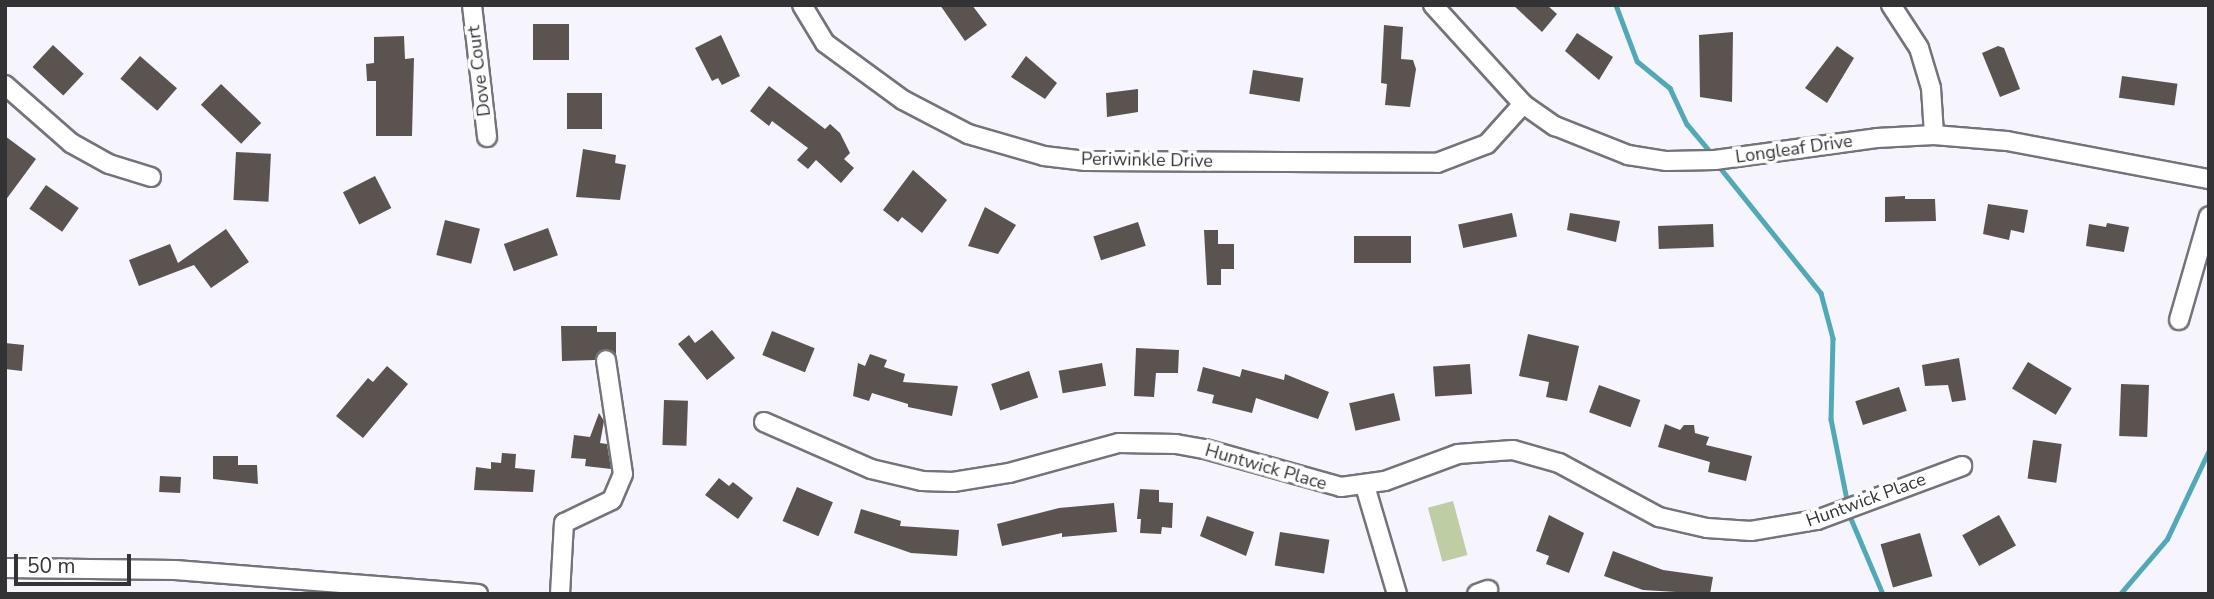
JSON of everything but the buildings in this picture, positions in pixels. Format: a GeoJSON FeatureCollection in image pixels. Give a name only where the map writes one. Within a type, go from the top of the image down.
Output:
{"type":"FeatureCollection","features":[{"type":"Feature","properties":{"kind":"street","name":"Dove Court"},"geometry":{"type":"LineString","coordinates":[[472,5],[487,137]]}},
{"type":"Feature","properties":{"kind":"street","name":"Periwinkle Drive"},"geometry":{"type":"LineString","coordinates":[[802,5],[808,23],[825,43],[904,100],[968,134],[1044,156],[1086,160],[1437,163],[1487,144],[1523,104]]}},
{"type":"Feature","properties":{"kind":"street","name":"Longleaf Drive"},"geometry":{"type":"LineString","coordinates":[[1433,5],[1523,104],[1590,144],[1667,161],[1715,160],[1877,138],[1934,135],[2007,141],[2209,179]]}},
{"type":"Feature","properties":{"kind":"street"},"geometry":{"type":"LineString","coordinates":[[1891,5],[1919,48],[1931,88],[1934,135]]}},
{"type":"Feature","properties":{"kind":"street"},"geometry":{"type":"LineString","coordinates":[[5,85],[71,143],[109,164],[151,177]]}},
{"type":"Feature","properties":{"kind":"street"},"geometry":{"type":"LineString","coordinates":[[2179,320],[2209,216]]}},
{"type":"Feature","properties":{"kind":"street"},"geometry":{"type":"LineString","coordinates":[[560,594],[564,523],[612,500],[623,474],[606,360]]}},
{"type":"Feature","properties":{"kind":"street","name":"Huntwick Place"},"geometry":{"type":"LineString","coordinates":[[764,422],[871,469],[922,481],[983,479],[1089,448],[1145,442],[1205,449],[1320,485],[1365,486],[1458,454],[1513,450],[1559,463],[1659,517],[1707,528],[1751,531],[1817,520],[1962,466]]}},
{"type":"Feature","properties":{"kind":"street"},"geometry":{"type":"LineString","coordinates":[[1365,486],[1397,594]]}},
{"type":"Feature","properties":{"kind":"street"},"geometry":{"type":"LineString","coordinates":[[5,568],[175,570],[478,594]]}},
{"type":"Feature","properties":{"kind":"green space"},"geometry":{"type":"Polygon","coordinates":[[[1453,501],[1467,555],[1442,562],[1428,508],[1453,501]]]}},
{"type":"Feature","properties":{"kind":"waterway"},"geometry":{"type":"LineString","coordinates":[[1616,5],[1637,61],[1670,88],[1687,124],[1712,154]]}},
{"type":"Feature","properties":{"kind":"waterway"},"geometry":{"type":"LineString","coordinates":[[1718,165],[1821,293],[1833,338],[1831,419],[1848,505]]}},
{"type":"Feature","properties":{"kind":"waterway"},"geometry":{"type":"LineString","coordinates":[[2120,594],[2167,539],[2209,450]]}},
{"type":"Feature","properties":{"kind":"waterway"},"geometry":{"type":"LineString","coordinates":[[1849,514],[1883,594]]}}]}
